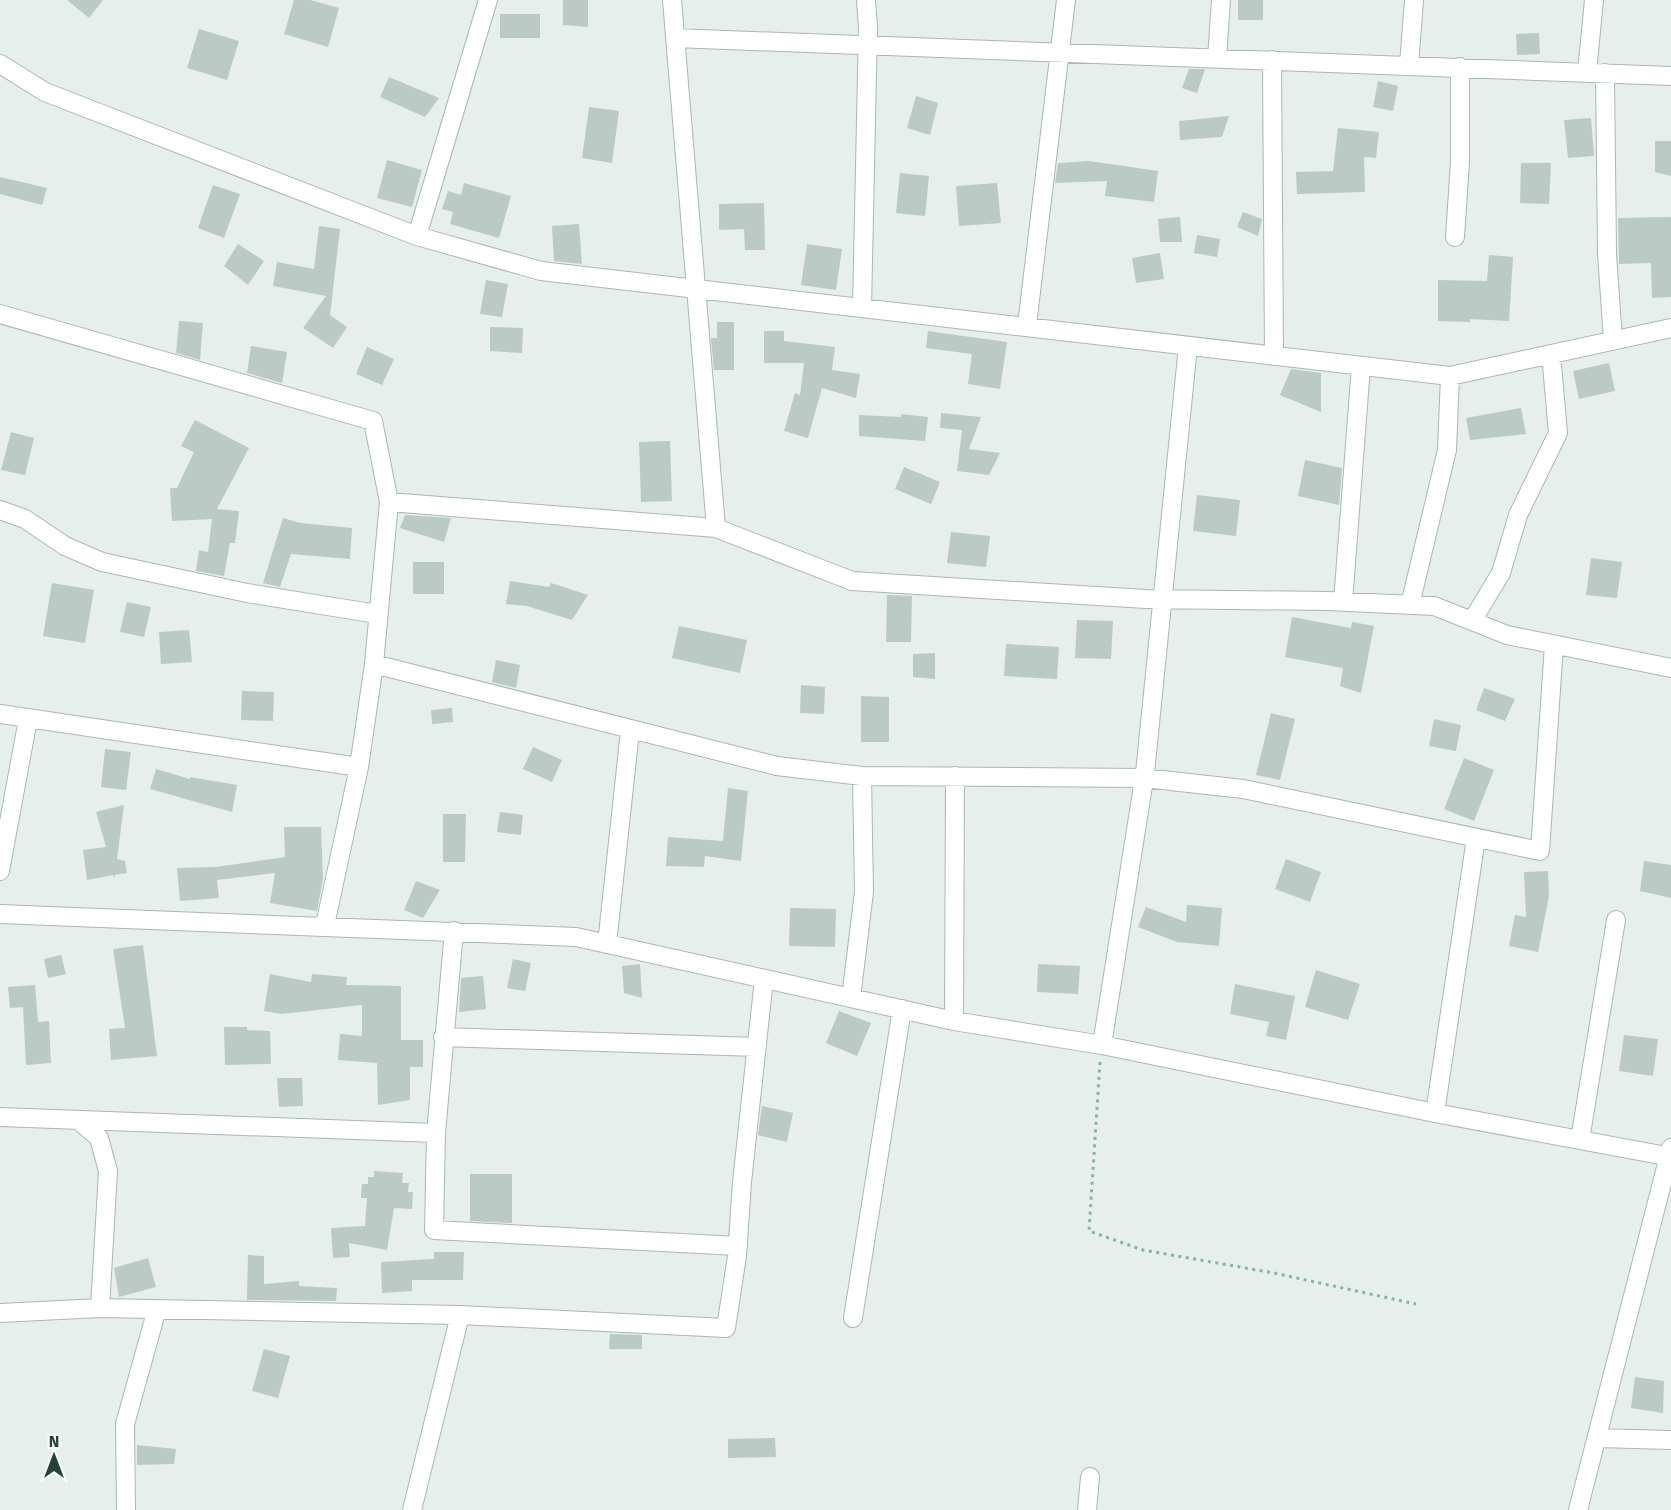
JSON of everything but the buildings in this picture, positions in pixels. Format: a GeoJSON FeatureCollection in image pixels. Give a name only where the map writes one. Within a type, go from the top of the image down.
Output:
{"type":"FeatureCollection","features":[{"type":"Feature","properties":{"kind":"street"},"geometry":{"type":"LineString","coordinates":[[417,236],[488,0]]}},
{"type":"Feature","properties":{"kind":"street"},"geometry":{"type":"LineString","coordinates":[[672,0],[716,528]]}},
{"type":"Feature","properties":{"kind":"street"},"geometry":{"type":"LineString","coordinates":[[862,308],[866,194],[866,0]]}},
{"type":"Feature","properties":{"kind":"street"},"geometry":{"type":"LineString","coordinates":[[1027,325],[1066,0]]}},
{"type":"Feature","properties":{"kind":"street"},"geometry":{"type":"LineString","coordinates":[[1217,59],[1221,0]]}},
{"type":"Feature","properties":{"kind":"street"},"geometry":{"type":"LineString","coordinates":[[1409,65],[1414,0]]}},
{"type":"Feature","properties":{"kind":"street"},"geometry":{"type":"LineString","coordinates":[[1594,0],[1596,72],[1613,340]]}},
{"type":"Feature","properties":{"kind":"street"},"geometry":{"type":"LineString","coordinates":[[675,38],[1671,76]]}},
{"type":"Feature","properties":{"kind":"street"},"geometry":{"type":"LineString","coordinates":[[1272,60],[1274,356]]}},
{"type":"Feature","properties":{"kind":"street"},"geometry":{"type":"LineString","coordinates":[[0,64],[45,92],[417,236],[541,271],[1027,325],[1450,376],[1671,328]]}},
{"type":"Feature","properties":{"kind":"street"},"geometry":{"type":"LineString","coordinates":[[1455,237],[1460,162],[1460,67]]}},
{"type":"Feature","properties":{"kind":"street"},"geometry":{"type":"LineString","coordinates":[[0,314],[373,421],[389,502],[374,664],[359,767],[325,925]]}},
{"type":"Feature","properties":{"kind":"street"},"geometry":{"type":"LineString","coordinates":[[1102,1045],[1144,778],[1188,346]]}},
{"type":"Feature","properties":{"kind":"street"},"geometry":{"type":"LineString","coordinates":[[1472,621],[1501,573],[1518,515],[1558,433],[1551,354]]}},
{"type":"Feature","properties":{"kind":"street"},"geometry":{"type":"LineString","coordinates":[[1343,602],[1361,366]]}},
{"type":"Feature","properties":{"kind":"street"},"geometry":{"type":"LineString","coordinates":[[1410,605],[1447,450],[1450,376]]}},
{"type":"Feature","properties":{"kind":"street"},"geometry":{"type":"LineString","coordinates":[[389,502],[716,528],[852,581],[1163,599],[1434,606],[1507,635],[1671,668]]}},
{"type":"Feature","properties":{"kind":"street"},"geometry":{"type":"LineString","coordinates":[[0,510],[25,519],[65,546],[102,562],[247,592],[377,614]]}},
{"type":"Feature","properties":{"kind":"street"},"geometry":{"type":"LineString","coordinates":[[374,664],[540,705],[630,731],[777,766],[862,776],[1144,778],[1243,789],[1540,851],[1554,645]]}},
{"type":"Feature","properties":{"kind":"street"},"geometry":{"type":"LineString","coordinates":[[0,714],[359,767]]}},
{"type":"Feature","properties":{"kind":"street"},"geometry":{"type":"LineString","coordinates":[[0,871],[28,719]]}},
{"type":"Feature","properties":{"kind":"street"},"geometry":{"type":"LineString","coordinates":[[607,944],[630,731]]}},
{"type":"Feature","properties":{"kind":"street"},"geometry":{"type":"LineString","coordinates":[[851,998],[864,892],[862,776]]}},
{"type":"Feature","properties":{"kind":"street"},"geometry":{"type":"LineString","coordinates":[[954,1021],[956,776]]}},
{"type":"Feature","properties":{"kind":"street"},"geometry":{"type":"LineString","coordinates":[[1435,1113],[1476,838]]}},
{"type":"Feature","properties":{"kind":"street"},"geometry":{"type":"LineString","coordinates":[[0,914],[325,925],[576,937],[954,1021],[1102,1045],[1435,1113],[1670,1154],[1578,1510]]}},
{"type":"Feature","properties":{"kind":"street"},"geometry":{"type":"LineString","coordinates":[[1580,1140],[1616,920]]}},
{"type":"Feature","properties":{"kind":"street"},"geometry":{"type":"LineString","coordinates":[[454,931],[436,1133],[434,1230],[738,1246]]}},
{"type":"Feature","properties":{"kind":"street"},"geometry":{"type":"LineString","coordinates":[[0,1313],[100,1308],[460,1315],[726,1328],[738,1246],[741,1182],[764,979]]}},
{"type":"Feature","properties":{"kind":"street"},"geometry":{"type":"LineString","coordinates":[[853,1318],[902,1009]]}},
{"type":"Feature","properties":{"kind":"street"},"geometry":{"type":"LineString","coordinates":[[443,1037],[757,1047]]}},
{"type":"Feature","properties":{"kind":"street"},"geometry":{"type":"LineString","coordinates":[[0,1117],[436,1133]]}},
{"type":"Feature","properties":{"kind":"street"},"geometry":{"type":"LineString","coordinates":[[78,1120],[99,1138],[108,1171],[100,1308]]}},
{"type":"Feature","properties":{"kind":"street"},"geometry":{"type":"LineString","coordinates":[[126,1510],[125,1424],[157,1309]]}},
{"type":"Feature","properties":{"kind":"street"},"geometry":{"type":"LineString","coordinates":[[412,1510],[460,1315]]}},
{"type":"Feature","properties":{"kind":"street"},"geometry":{"type":"LineString","coordinates":[[1598,1438],[1671,1440]]}},
{"type":"Feature","properties":{"kind":"street"},"geometry":{"type":"LineString","coordinates":[[1087,1510],[1090,1477]]}},
{"type":"Feature","properties":{"kind":"path"},"geometry":{"type":"LineString","coordinates":[[1102,1045],[1089,1231],[1143,1250],[1274,1273],[1416,1304]]}}]}
